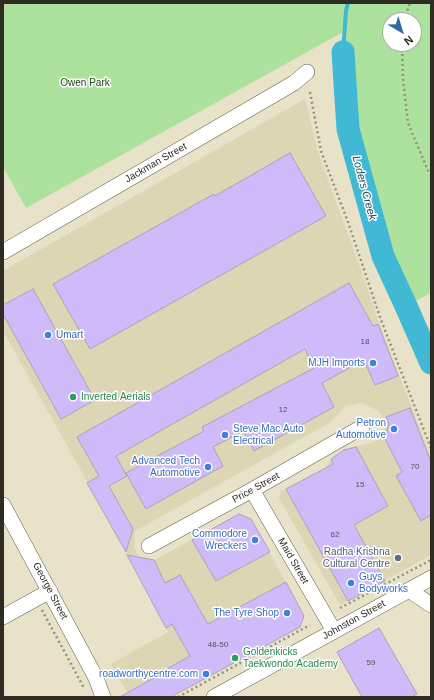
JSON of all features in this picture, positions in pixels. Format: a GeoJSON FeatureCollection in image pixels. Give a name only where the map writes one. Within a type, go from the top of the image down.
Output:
{"type":"FeatureCollection","features":[{"type":"Feature","properties":{"kind":"street","name":"Jackman Street"},"geometry":{"type":"LineString","coordinates":[[3,252],[294,83],[307,72]]}},
{"type":"Feature","properties":{"kind":"street","name":"Price Street"},"geometry":{"type":"LineString","coordinates":[[149,546],[252,490],[362,427]]}},
{"type":"Feature","properties":{"kind":"street","name":"Maid Street"},"geometry":{"type":"LineString","coordinates":[[252,490],[334,631]]}},
{"type":"Feature","properties":{"kind":"street","name":"George Street"},"geometry":{"type":"LineString","coordinates":[[3,505],[96,678],[103,697]]}},
{"type":"Feature","properties":{"kind":"street","name":"Johnston Street"},"geometry":{"type":"LineString","coordinates":[[214,697],[431,578]]}},
{"type":"Feature","properties":{"kind":"street"},"geometry":{"type":"LineString","coordinates":[[409,590],[431,604]]}},
{"type":"Feature","properties":{"kind":"street"},"geometry":{"type":"LineString","coordinates":[[3,617],[50,591]]}},
{"type":"Feature","properties":{"kind":"street","name":"George Street"},"geometry":{"type":"LineString","coordinates":[[96,678],[110,697]]}},
{"type":"Feature","properties":{"kind":"path"},"geometry":{"type":"LineString","coordinates":[[402,52],[403,79],[408,123],[431,176]]}},
{"type":"Feature","properties":{"kind":"path"},"geometry":{"type":"LineString","coordinates":[[310,92],[321,151],[348,222],[381,320],[431,448]]}},
{"type":"Feature","properties":{"kind":"path"},"geometry":{"type":"LineString","coordinates":[[340,608],[431,560]]}},
{"type":"Feature","properties":{"kind":"path"},"geometry":{"type":"LineString","coordinates":[[35,613],[42,609],[85,690]]}},
{"type":"Feature","properties":{"kind":"path"},"geometry":{"type":"LineString","coordinates":[[178,697],[310,625]]}},
{"type":"Feature","properties":{"kind":"shaded area"},"geometry":{"type":"Polygon","coordinates":[[[305,99],[318,152],[379,323],[431,457],[431,555],[340,605],[279,498],[281,491],[324,469],[331,459],[344,450],[377,441],[386,424],[379,411],[361,403],[345,406],[331,422],[135,531],[134,547],[139,557],[154,560],[239,514],[251,519],[304,616],[300,627],[256,650],[130,697],[111,664],[168,632],[122,544],[3,331],[3,271],[305,99]]]}},
{"type":"Feature","properties":{"kind":"green space","name":"Owen Park"},"geometry":{"type":"Polygon","coordinates":[[[3,3],[431,3],[431,293],[406,306],[383,256],[348,129],[343,52],[345,31],[26,208],[3,167],[3,3]]]}},
{"type":"Feature","properties":{"kind":"building"},"geometry":{"type":"Polygon","coordinates":[[[290,153],[326,216],[90,349],[53,284],[214,194],[215,196],[290,153]]]}},
{"type":"Feature","properties":{"kind":"building"},"geometry":{"type":"Polygon","coordinates":[[[349,283],[373,326],[378,324],[398,376],[375,385],[364,360],[322,383],[334,407],[254,451],[243,431],[213,447],[223,466],[146,509],[126,473],[204,431],[202,427],[314,368],[305,349],[116,456],[127,476],[109,486],[133,529],[126,552],[87,483],[99,476],[77,437],[349,283]]]}},
{"type":"Feature","properties":{"kind":"building"},"geometry":{"type":"Polygon","coordinates":[[[33,289],[95,400],[61,419],[3,314],[3,305],[33,289]]]}},
{"type":"Feature","properties":{"kind":"building"},"geometry":{"type":"Polygon","coordinates":[[[410,408],[431,462],[431,515],[421,521],[396,476],[402,472],[385,439],[389,424],[386,417],[410,408]]]}},
{"type":"Feature","properties":{"kind":"building"},"geometry":{"type":"Polygon","coordinates":[[[356,447],[388,506],[354,525],[385,581],[348,601],[286,489],[333,464],[331,459],[344,450],[356,447]]]}},
{"type":"Feature","properties":{"kind":"building"},"geometry":{"type":"Polygon","coordinates":[[[239,514],[251,519],[270,552],[216,581],[192,540],[239,514]]]}},
{"type":"Feature","properties":{"kind":"building"},"geometry":{"type":"Polygon","coordinates":[[[127,555],[154,560],[165,583],[180,575],[208,624],[286,582],[304,616],[300,627],[171,697],[120,697],[190,656],[172,624],[166,628],[127,555]]]}},
{"type":"Feature","properties":{"kind":"building"},"geometry":{"type":"Polygon","coordinates":[[[379,628],[417,694],[411,697],[362,697],[337,652],[379,628]]]}},
{"type":"Feature","properties":{"kind":"waterway","name":"Loders Creek"},"geometry":{"type":"LineString","coordinates":[[343,52],[348,3]]}},
{"type":"Feature","properties":{"kind":"waterway","name":"Loders Creek"},"geometry":{"type":"LineString","coordinates":[[343,52],[348,129],[383,256],[431,363]]}},
{"type":"Feature","properties":{"kind":"place","name":"Umart"},"geometry":{"type":"Point","coordinates":[48,335]}},
{"type":"Feature","properties":{"kind":"place","name":"MJH Imports"},"geometry":{"type":"Point","coordinates":[373,363]}},
{"type":"Feature","properties":{"kind":"place","name":"Inverted Aerials"},"geometry":{"type":"Point","coordinates":[73,397]}},
{"type":"Feature","properties":{"kind":"place","name":"Petron Automotive"},"geometry":{"type":"Point","coordinates":[394,429]}},
{"type":"Feature","properties":{"kind":"place","name":"Steve Mac Auto Electrical"},"geometry":{"type":"Point","coordinates":[225,435]}},
{"type":"Feature","properties":{"kind":"place","name":"Advanced Tech Automotive"},"geometry":{"type":"Point","coordinates":[208,467]}},
{"type":"Feature","properties":{"kind":"place","name":"Commodore Wreckers"},"geometry":{"type":"Point","coordinates":[255,540]}},
{"type":"Feature","properties":{"kind":"place","name":"Radha Krishna Cultural Centre"},"geometry":{"type":"Point","coordinates":[398,558]}},
{"type":"Feature","properties":{"kind":"place","name":"Guys Bodyworks"},"geometry":{"type":"Point","coordinates":[351,583]}},
{"type":"Feature","properties":{"kind":"place","name":"The Tyre Shop"},"geometry":{"type":"Point","coordinates":[287,613]}},
{"type":"Feature","properties":{"kind":"place","name":"Goldenkicks Taekwondo Academy"},"geometry":{"type":"Point","coordinates":[235,658]}},
{"type":"Feature","properties":{"kind":"place","name":"roadworthycentre.com"},"geometry":{"type":"Point","coordinates":[206,674]}}]}
